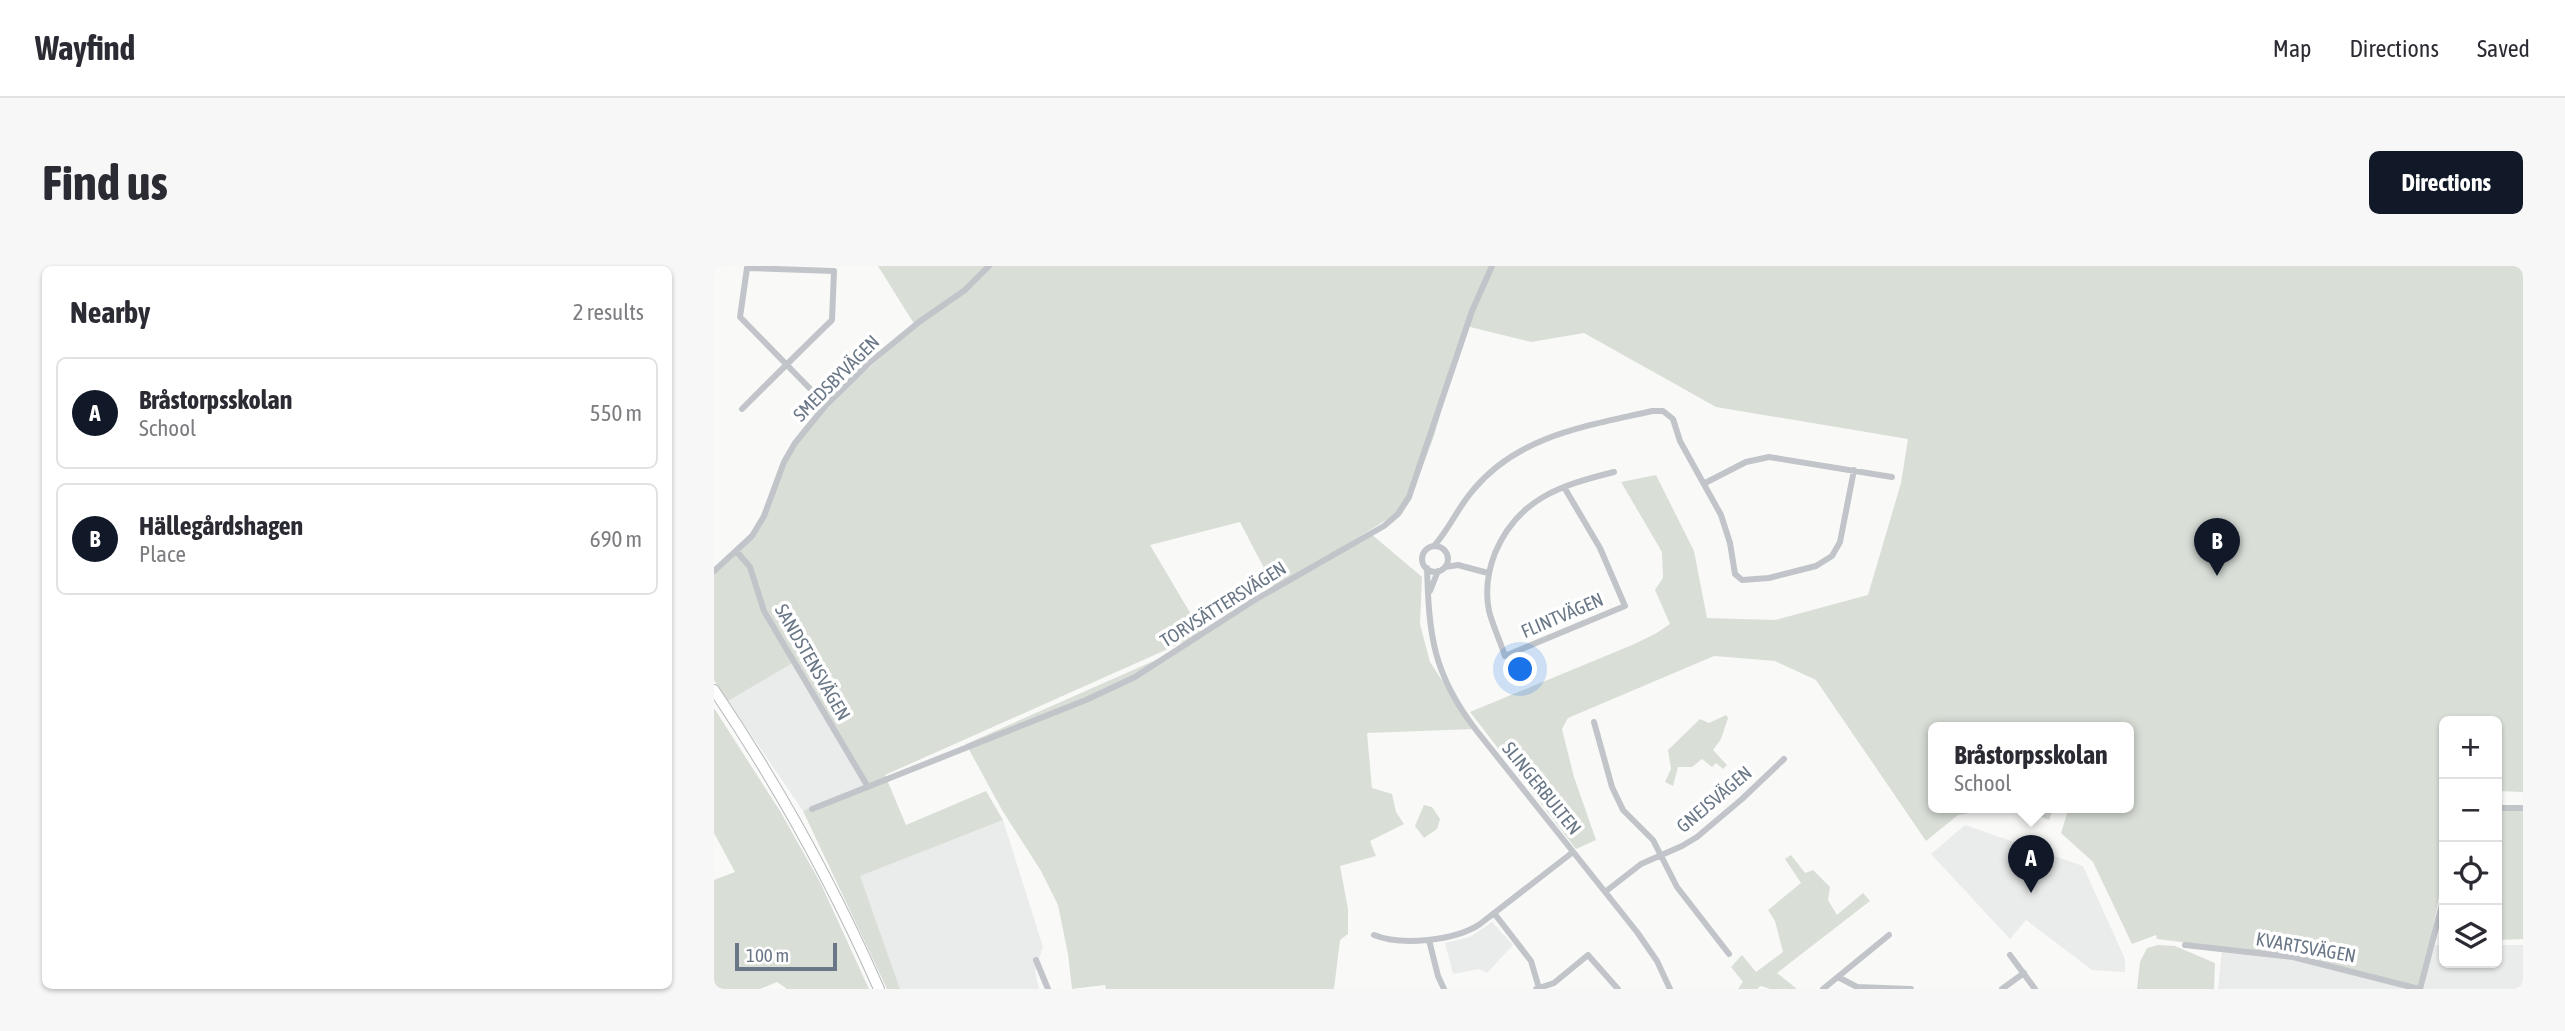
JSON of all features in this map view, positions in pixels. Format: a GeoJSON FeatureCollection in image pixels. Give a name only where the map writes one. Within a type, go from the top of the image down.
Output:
{"type":"FeatureCollection","features":[{"type":"Feature","properties":{"kind":"highway"},"geometry":{"type":"LineString","coordinates":[[714,690],[799,825],[855,934],[877,989]]}},
{"type":"Feature","properties":{"kind":"highway"},"geometry":{"type":"LineString","coordinates":[[714,701],[794,827],[877,989]]}},
{"type":"Feature","properties":{"kind":"street","name":"SMEDSBYVÄGEN"},"geometry":{"type":"LineString","coordinates":[[714,571],[752,536],[764,516],[784,462],[795,443],[825,405],[868,364],[919,322],[965,290],[989,266]]}},
{"type":"Feature","properties":{"kind":"street","name":"TORVSÄTTERSVÄGEN"},"geometry":{"type":"LineString","coordinates":[[812,809],[1086,700],[1135,677],[1253,601],[1384,526],[1398,514],[1409,497],[1472,311],[1492,266]]}},
{"type":"Feature","properties":{"kind":"street"},"geometry":{"type":"LineString","coordinates":[[742,409],[786,365],[832,320],[834,271],[747,268],[740,317],[786,365],[825,405]]}},
{"type":"Feature","properties":{"kind":"street"},"geometry":{"type":"LineString","coordinates":[[1488,573],[1458,565],[1438,571],[1427,568],[1423,555],[1446,531],[1474,488],[1494,468],[1517,452],[1557,434],[1645,413],[1658,411],[1670,415],[1680,441],[1725,524],[1735,574],[1742,580],[1758,580],[1816,566],[1832,556],[1840,542],[1854,470]]}},
{"type":"Feature","properties":{"kind":"street"},"geometry":{"type":"LineString","coordinates":[[1705,483],[1746,463],[1769,457],[1892,477]]}},
{"type":"Feature","properties":{"kind":"street","name":"FLINTVÄGEN"},"geometry":{"type":"LineString","coordinates":[[1564,487],[1600,548],[1625,606],[1506,656],[1489,611],[1488,573],[1505,533],[1518,515],[1536,500],[1564,487],[1614,472]]}},
{"type":"Feature","properties":{"kind":"street"},"geometry":{"type":"LineString","coordinates":[[1445,567],[1446,531]]}},
{"type":"Feature","properties":{"kind":"street"},"geometry":{"type":"LineString","coordinates":[[1434,546],[1446,552],[1458,565]]}},
{"type":"Feature","properties":{"kind":"street","name":"SANDSTENSVÄGEN"},"geometry":{"type":"LineString","coordinates":[[737,552],[750,567],[764,611],[868,787]]}},
{"type":"Feature","properties":{"kind":"street","name":"SLINGERBULTEN"},"geometry":{"type":"LineString","coordinates":[[1427,568],[1432,639],[1438,663],[1452,696],[1648,947],[1670,989]]}},
{"type":"Feature","properties":{"kind":"street","name":"SLINGERBULTEN"},"geometry":{"type":"LineString","coordinates":[[1430,592],[1438,571]]}},
{"type":"Feature","properties":{"kind":"street"},"geometry":{"type":"LineString","coordinates":[[1594,722],[1617,800],[1629,818],[1653,840],[1677,887],[1729,954]]}},
{"type":"Feature","properties":{"kind":"street","name":"GNEJSVÄGEN"},"geometry":{"type":"LineString","coordinates":[[1605,892],[1632,870],[1682,846],[1706,830],[1784,759]]}},
{"type":"Feature","properties":{"kind":"street"},"geometry":{"type":"LineString","coordinates":[[2502,808],[2523,808]]}},
{"type":"Feature","properties":{"kind":"street"},"geometry":{"type":"LineString","coordinates":[[1374,934],[1429,940],[1464,933],[1573,852]]}},
{"type":"Feature","properties":{"kind":"street"},"geometry":{"type":"LineString","coordinates":[[2420,989],[2442,905]]}},
{"type":"Feature","properties":{"kind":"street"},"geometry":{"type":"LineString","coordinates":[[1494,913],[1531,961],[1538,988],[1554,983],[1588,956],[1618,989]]}},
{"type":"Feature","properties":{"kind":"street"},"geometry":{"type":"LineString","coordinates":[[1823,989],[1889,935]]}},
{"type":"Feature","properties":{"kind":"street"},"geometry":{"type":"LineString","coordinates":[[1429,940],[1438,976],[1444,987]]}},
{"type":"Feature","properties":{"kind":"street","name":"KVARTSVÄGEN"},"geometry":{"type":"LineString","coordinates":[[2185,945],[2306,960],[2420,989]]}},
{"type":"Feature","properties":{"kind":"street"},"geometry":{"type":"LineString","coordinates":[[2010,954],[2035,989]]}},
{"type":"Feature","properties":{"kind":"street"},"geometry":{"type":"LineString","coordinates":[[1036,960],[1048,989]]}},
{"type":"Feature","properties":{"kind":"street"},"geometry":{"type":"LineString","coordinates":[[2003,989],[2024,973]]}},
{"type":"Feature","properties":{"kind":"street"},"geometry":{"type":"LineString","coordinates":[[1839,976],[1854,986],[1911,989]]}},
{"type":"Feature","properties":{"kind":"shaded area"},"geometry":{"type":"Polygon","coordinates":[[[878,266],[2523,266],[2523,792],[2502,791],[2502,716],[2439,716],[2439,896],[2430,945],[2418,988],[2289,955],[2157,939],[2156,935],[2132,944],[2093,862],[2061,833],[2067,813],[2134,813],[2134,722],[1928,722],[1928,813],[1969,813],[1958,815],[1926,841],[1816,680],[1775,661],[1714,656],[1568,718],[1562,729],[1574,777],[1596,840],[1576,849],[1470,712],[1632,645],[1670,624],[1655,590],[1663,578],[1662,552],[1621,482],[1656,475],[1694,551],[1707,618],[1775,620],[1868,595],[1901,483],[1908,439],[1716,407],[1584,333],[1531,342],[1466,326],[1434,436],[1419,476],[1399,512],[1280,586],[1370,533],[1422,577],[1420,624],[1430,662],[1474,729],[1367,733],[1372,788],[1392,794],[1396,812],[1404,824],[1370,841],[1376,856],[1340,866],[1348,909],[1348,934],[1340,940],[1334,989],[1106,989],[1105,985],[1072,989],[1058,905],[1041,871],[1002,810],[966,744],[1176,651],[1197,636],[885,775],[906,825],[986,791],[1003,820],[860,876],[900,989],[887,989],[803,811],[868,783],[794,662],[728,701],[714,680],[714,572],[761,523],[789,450],[826,405],[916,327],[878,266]],[[1240,522],[1150,545],[1202,633],[1275,589],[1240,522]]]}},
{"type":"Feature","properties":{"kind":"shaded area"},"geometry":{"type":"Polygon","coordinates":[[[794,661],[868,783],[803,811],[728,701],[794,661]]]}},
{"type":"Feature","properties":{"kind":"shaded area"},"geometry":{"type":"Polygon","coordinates":[[[714,708],[780,811],[821,884],[869,989],[787,989],[777,982],[760,989],[714,989],[714,880],[735,872],[714,833],[714,708]]]}},
{"type":"Feature","properties":{"kind":"shaded area"},"geometry":{"type":"Polygon","coordinates":[[[1726,715],[1728,718],[1721,739],[1713,750],[1727,765],[1723,769],[1716,763],[1712,767],[1702,759],[1692,767],[1678,767],[1673,786],[1665,782],[1671,769],[1668,750],[1700,719],[1709,723],[1726,715]]]}},
{"type":"Feature","properties":{"kind":"shaded area"},"geometry":{"type":"Polygon","coordinates":[[[1424,805],[1432,807],[1440,819],[1437,829],[1424,838],[1415,826],[1424,805]]]}},
{"type":"Feature","properties":{"kind":"shaded area"},"geometry":{"type":"Polygon","coordinates":[[[2502,805],[2523,805],[2523,939],[2502,940],[2502,805]]]}},
{"type":"Feature","properties":{"kind":"shaded area"},"geometry":{"type":"Polygon","coordinates":[[[2030,813],[2052,813],[2049,820],[2030,813]]]}},
{"type":"Feature","properties":{"kind":"shaded area"},"geometry":{"type":"Polygon","coordinates":[[[1003,820],[1043,947],[1035,971],[1039,989],[900,989],[859,876],[1003,820]]]}},
{"type":"Feature","properties":{"kind":"shaded area"},"geometry":{"type":"Polygon","coordinates":[[[1965,825],[2083,866],[2125,959],[2125,972],[2092,970],[2026,920],[2010,939],[1931,854],[1965,825]]]}},
{"type":"Feature","properties":{"kind":"shaded area"},"geometry":{"type":"Polygon","coordinates":[[[1791,855],[1805,873],[1813,870],[1830,887],[1828,900],[1837,915],[1863,893],[1870,901],[1777,973],[1797,989],[1770,989],[1761,986],[1757,989],[1738,989],[1743,982],[1731,967],[1742,955],[1756,972],[1783,952],[1775,921],[1768,910],[1801,883],[1785,859],[1791,855]]]}},
{"type":"Feature","properties":{"kind":"shaded area"},"geometry":{"type":"Polygon","coordinates":[[[1492,922],[1513,945],[1487,973],[1479,969],[1453,974],[1445,943],[1470,937],[1492,922]]]}},
{"type":"Feature","properties":{"kind":"shaded area"},"geometry":{"type":"Polygon","coordinates":[[[2158,945],[2175,946],[2215,963],[2214,989],[2137,989],[2140,962],[2147,948],[2158,945]]]}},
{"type":"Feature","properties":{"kind":"shaded area"},"geometry":{"type":"Polygon","coordinates":[[[2439,945],[2439,968],[2502,968],[2502,945],[2523,945],[2523,989],[2218,989],[2222,949],[2439,945]]]}},
{"type":"Feature","properties":{"kind":"place","name":"Hällegårdshagen"},"geometry":{"type":"Point","coordinates":[2217,576]}},
{"type":"Feature","properties":{"kind":"place","name":"Bråstorpsskolan"},"geometry":{"type":"Point","coordinates":[2031,893]}}]}
